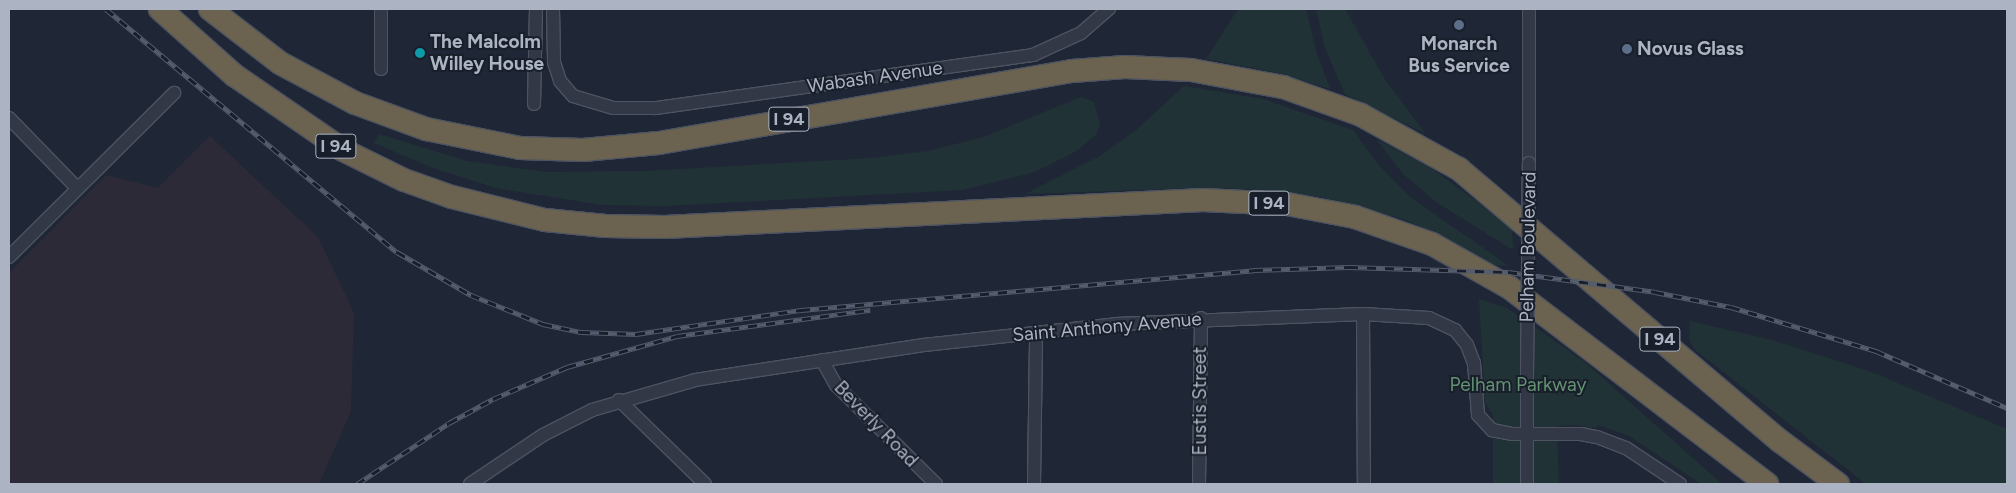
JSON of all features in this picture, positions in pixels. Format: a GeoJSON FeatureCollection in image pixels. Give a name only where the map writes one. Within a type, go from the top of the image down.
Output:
{"type":"FeatureCollection","features":[{"type":"Feature","properties":{"kind":"highway","name":"I 94"},"geometry":{"type":"LineString","coordinates":[[160,9],[234,75],[296,120],[344,150],[404,180],[452,197],[545,220],[606,226],[665,227],[1204,200],[1287,204],[1355,217],[1432,244],[1487,274],[1545,314],[1767,484]]}},
{"type":"Feature","properties":{"kind":"highway","name":"I 94"},"geometry":{"type":"LineString","coordinates":[[210,9],[280,63],[347,99],[426,129],[520,148],[583,150],[643,145],[1032,77],[1134,68],[1191,70],[1283,86],[1336,104],[1420,145],[1486,189],[1780,441],[1838,484]]}},
{"type":"Feature","properties":{"kind":"highway"},"geometry":{"type":"LineString","coordinates":[[1691,425],[1709,456],[1741,484]]}},
{"type":"Feature","properties":{"kind":"street"},"geometry":{"type":"LineString","coordinates":[[381,69],[382,9]]}},
{"type":"Feature","properties":{"kind":"street"},"geometry":{"type":"LineString","coordinates":[[534,104],[536,9]]}},
{"type":"Feature","properties":{"kind":"street","name":"Wabash Avenue"},"geometry":{"type":"LineString","coordinates":[[553,9],[554,62],[560,82],[573,96],[613,108],[656,108],[1033,55],[1081,33],[1109,9]]}},
{"type":"Feature","properties":{"kind":"street","name":"Pelham Boulevard"},"geometry":{"type":"LineString","coordinates":[[1526,484],[1529,9]]}},
{"type":"Feature","properties":{"kind":"street"},"geometry":{"type":"LineString","coordinates":[[9,256],[174,93]]}},
{"type":"Feature","properties":{"kind":"street"},"geometry":{"type":"LineString","coordinates":[[9,118],[77,188]]}},
{"type":"Feature","properties":{"kind":"street"},"geometry":{"type":"LineString","coordinates":[[1363,314],[1364,484]]}},
{"type":"Feature","properties":{"kind":"street","name":"Saint Anthony Avenue"},"geometry":{"type":"LineString","coordinates":[[470,484],[543,435],[619,400],[695,380],[822,360],[1036,333],[1201,318],[1363,314],[1419,316],[1450,327],[1467,345],[1474,363],[1475,405],[1480,420],[1492,430],[1526,435],[1581,434],[1611,442],[1626,448],[1680,484]]}},
{"type":"Feature","properties":{"kind":"street","name":"Eustis Street"},"geometry":{"type":"LineString","coordinates":[[1200,484],[1201,318]]}},
{"type":"Feature","properties":{"kind":"street"},"geometry":{"type":"LineString","coordinates":[[1034,484],[1036,333]]}},
{"type":"Feature","properties":{"kind":"street","name":"Beverly Road"},"geometry":{"type":"LineString","coordinates":[[822,360],[836,385],[936,484]]}},
{"type":"Feature","properties":{"kind":"street"},"geometry":{"type":"LineString","coordinates":[[619,400],[704,484]]}},
{"type":"Feature","properties":{"kind":"shaded area"},"geometry":{"type":"Polygon","coordinates":[[[210,136],[318,237],[354,313],[351,411],[319,484],[9,484],[9,273],[106,175],[158,188],[210,136]]]}},
{"type":"Feature","properties":{"kind":"green space"},"geometry":{"type":"Polygon","coordinates":[[[1238,9],[1306,9],[1316,51],[1330,89],[1278,73],[1206,59],[1238,9]]]}},
{"type":"Feature","properties":{"kind":"green space"},"geometry":{"type":"Polygon","coordinates":[[[1316,9],[1345,9],[1384,78],[1426,134],[1345,94],[1325,48],[1316,9]]]}},
{"type":"Feature","properties":{"kind":"green space"},"geometry":{"type":"Polygon","coordinates":[[[1184,86],[1263,99],[1353,130],[1376,162],[1410,197],[1509,266],[1494,265],[1448,239],[1403,219],[1320,197],[1246,189],[1202,188],[1025,194],[1098,157],[1134,132],[1184,86]]]}},
{"type":"Feature","properties":{"kind":"green space"},"geometry":{"type":"Polygon","coordinates":[[[1081,97],[1094,102],[1100,126],[1096,135],[1075,152],[1035,172],[962,190],[665,206],[602,205],[496,188],[433,168],[374,143],[379,134],[467,161],[545,172],[646,171],[872,158],[928,151],[983,137],[1081,97]]]}},
{"type":"Feature","properties":{"kind":"green space"},"geometry":{"type":"Polygon","coordinates":[[[1376,139],[1427,165],[1512,229],[1513,250],[1436,202],[1403,174],[1376,139]]]}},
{"type":"Feature","properties":{"kind":"green space","name":"Pelham Parkway"},"geometry":{"type":"Polygon","coordinates":[[[1479,299],[1507,308],[1586,363],[1722,484],[1701,484],[1629,436],[1598,425],[1596,428],[1575,425],[1557,426],[1559,484],[1493,484],[1493,414],[1485,403],[1479,299]]]}},
{"type":"Feature","properties":{"kind":"green space"},"geometry":{"type":"Polygon","coordinates":[[[1690,321],[1772,340],[1869,371],[2007,429],[2007,484],[1866,484],[1694,349],[1689,339],[1690,321]]]}},
{"type":"Feature","properties":{"kind":"railway"},"geometry":{"type":"LineString","coordinates":[[106,9],[397,252],[471,295],[543,324],[581,332],[636,334],[801,310],[1254,270],[1349,267],[1508,272],[1655,292],[1731,307],[1876,351],[2007,408]]}},
{"type":"Feature","properties":{"kind":"railway"},"geometry":{"type":"LineString","coordinates":[[357,484],[449,423],[493,399],[567,367],[677,336],[870,310]]}},
{"type":"Feature","properties":{"kind":"place","name":"Monarch Bus Service"},"geometry":{"type":"Point","coordinates":[1459,25]}},
{"type":"Feature","properties":{"kind":"place","name":"Novus Glass"},"geometry":{"type":"Point","coordinates":[1627,49]}},
{"type":"Feature","properties":{"kind":"place","name":"The Malcolm Willey House"},"geometry":{"type":"Point","coordinates":[420,53]}}]}
